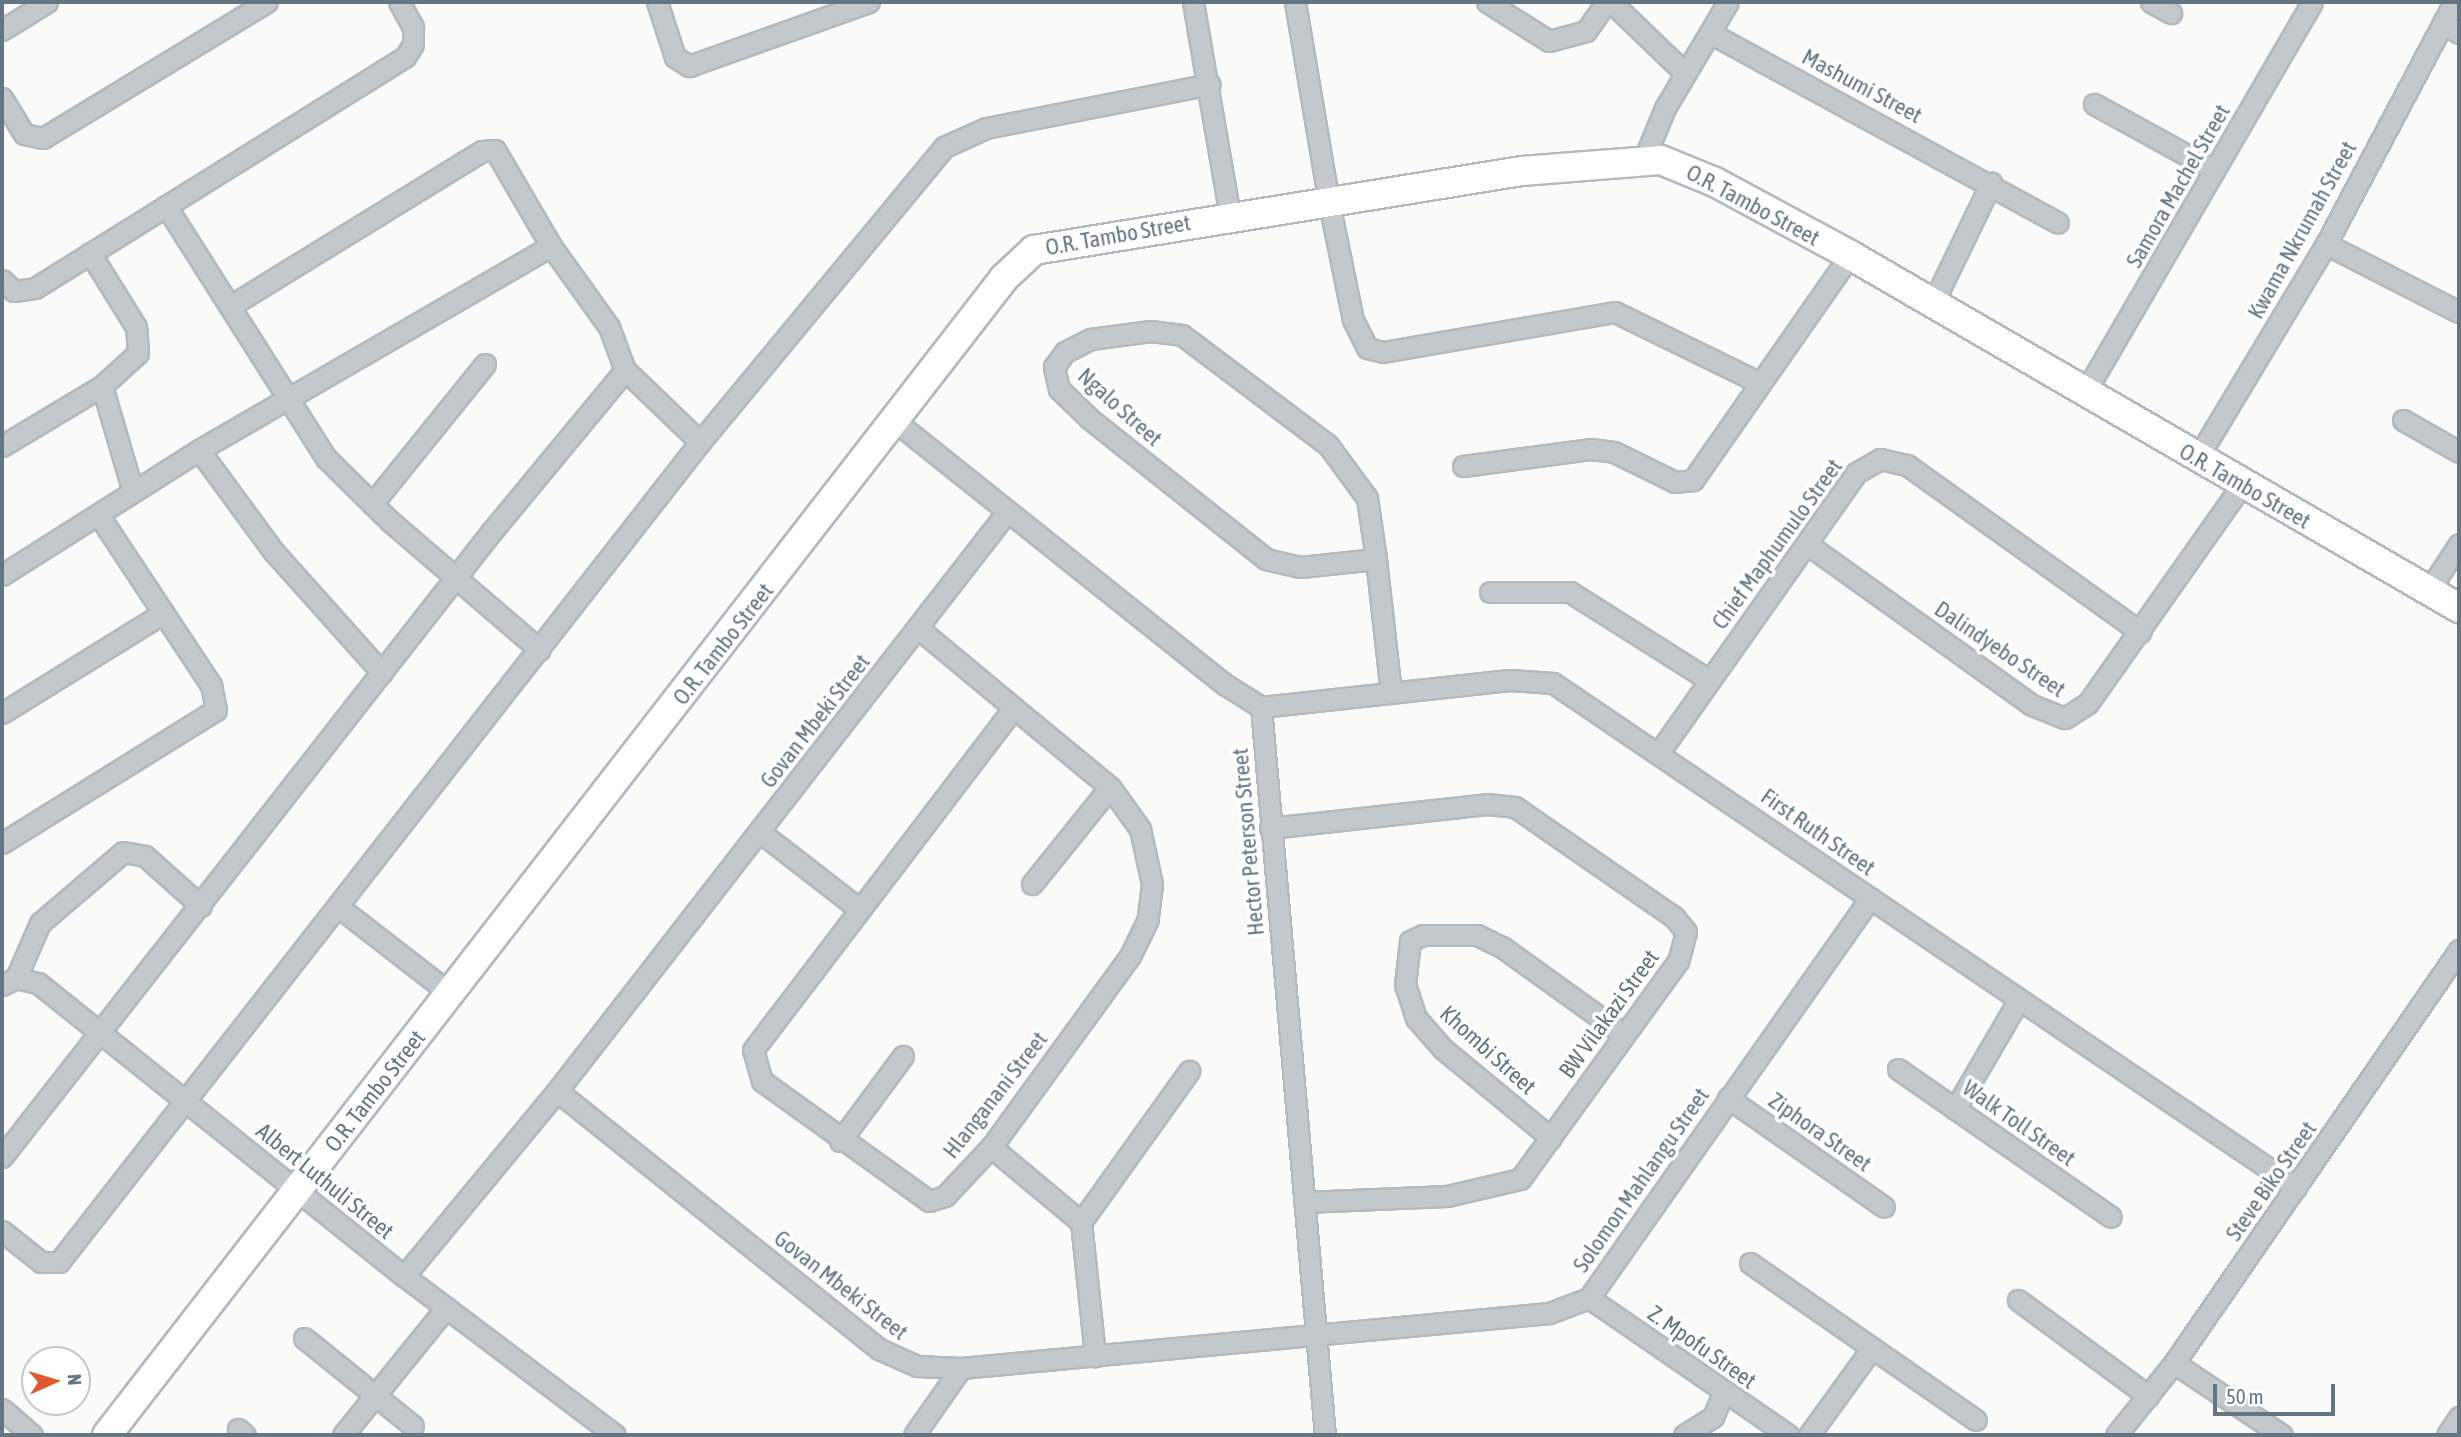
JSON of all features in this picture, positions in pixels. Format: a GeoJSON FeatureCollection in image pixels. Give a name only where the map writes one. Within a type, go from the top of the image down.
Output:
{"type":"FeatureCollection","features":[{"type":"Feature","properties":{"kind":"street"},"geometry":{"type":"LineString","coordinates":[[2,30],[47,2]]}},
{"type":"Feature","properties":{"kind":"street"},"geometry":{"type":"LineString","coordinates":[[2,98],[24,134],[43,138],[267,2]]}},
{"type":"Feature","properties":{"kind":"street"},"geometry":{"type":"LineString","coordinates":[[2,280],[14,291],[26,291],[405,57],[413,44],[413,27],[399,2]]}},
{"type":"Feature","properties":{"kind":"street"},"geometry":{"type":"LineString","coordinates":[[657,2],[675,57],[689,66],[869,2]]}},
{"type":"Feature","properties":{"kind":"street"},"geometry":{"type":"LineString","coordinates":[[1194,2],[1230,216]]}},
{"type":"Feature","properties":{"kind":"street"},"geometry":{"type":"LineString","coordinates":[[1295,2],[1329,202],[1355,328],[1367,348],[1383,352],[1615,312],[1760,383]]}},
{"type":"Feature","properties":{"kind":"street"},"geometry":{"type":"LineString","coordinates":[[1487,2],[1549,41],[1586,30],[1609,2],[1685,73]]}},
{"type":"Feature","properties":{"kind":"street"},"geometry":{"type":"LineString","coordinates":[[1644,159],[1685,73],[1728,2]]}},
{"type":"Feature","properties":{"kind":"street"},"geometry":{"type":"LineString","coordinates":[[2151,2],[2171,13]]}},
{"type":"Feature","properties":{"kind":"street","name":"Samora Machel Street"},"geometry":{"type":"LineString","coordinates":[[2084,394],[2312,2]]}},
{"type":"Feature","properties":{"kind":"street","name":"Kwama Nkrumah Street"},"geometry":{"type":"LineString","coordinates":[[2198,457],[2451,28],[2454,2]]}},
{"type":"Feature","properties":{"kind":"street","name":"Mashumi Street"},"geometry":{"type":"LineString","coordinates":[[1710,33],[1991,183],[2058,223]]}},
{"type":"Feature","properties":{"kind":"street"},"geometry":{"type":"LineString","coordinates":[[2,1231],[41,1262],[59,1262],[341,908],[700,442],[944,147],[1002,124],[1210,85]]}},
{"type":"Feature","properties":{"kind":"street"},"geometry":{"type":"LineString","coordinates":[[2094,104],[2214,170]]}},
{"type":"Feature","properties":{"kind":"street"},"geometry":{"type":"LineString","coordinates":[[230,306],[487,149],[502,157],[551,246],[609,327],[625,370],[700,442]]}},
{"type":"Feature","properties":{"kind":"street","name":"O.R. Tambo Street"},"geometry":{"type":"LineString","coordinates":[[107,1435],[896,422],[1018,261],[1034,250],[1230,216],[1522,171],[1644,159],[1691,170],[1850,255],[2084,394],[2459,608]]}},
{"type":"Feature","properties":{"kind":"street"},"geometry":{"type":"LineString","coordinates":[[1932,305],[1991,183]]}},
{"type":"Feature","properties":{"kind":"street"},"geometry":{"type":"LineString","coordinates":[[166,206],[326,457],[372,504],[540,650]]}},
{"type":"Feature","properties":{"kind":"street"},"geometry":{"type":"LineString","coordinates":[[2326,244],[2459,312]]}},
{"type":"Feature","properties":{"kind":"street"},"geometry":{"type":"LineString","coordinates":[[2,575],[99,516],[198,450],[551,246]]}},
{"type":"Feature","properties":{"kind":"street"},"geometry":{"type":"LineString","coordinates":[[2,446],[102,386],[134,361],[139,336],[90,253]]}},
{"type":"Feature","properties":{"kind":"street"},"geometry":{"type":"LineString","coordinates":[[1463,466],[1603,450],[1685,483],[1699,474],[1850,255]]}},
{"type":"Feature","properties":{"kind":"street","name":"Ngalo Street"},"geometry":{"type":"LineString","coordinates":[[1376,559],[1300,567],[1266,559],[1089,418],[1059,389],[1054,367],[1065,352],[1091,339],[1150,331],[1182,335],[1346,463],[1367,498],[1376,559],[1391,692]]}},
{"type":"Feature","properties":{"kind":"street"},"geometry":{"type":"LineString","coordinates":[[372,504],[485,364]]}},
{"type":"Feature","properties":{"kind":"street"},"geometry":{"type":"LineString","coordinates":[[2,1157],[103,1032],[456,579],[625,370]]}},
{"type":"Feature","properties":{"kind":"street"},"geometry":{"type":"LineString","coordinates":[[102,386],[133,492]]}},
{"type":"Feature","properties":{"kind":"street"},"geometry":{"type":"LineString","coordinates":[[2403,420],[2459,452]]}},
{"type":"Feature","properties":{"kind":"street"},"geometry":{"type":"LineString","coordinates":[[896,422],[1006,512],[1261,707]]}},
{"type":"Feature","properties":{"kind":"street"},"geometry":{"type":"LineString","coordinates":[[198,450],[274,552],[382,673]]}},
{"type":"Feature","properties":{"kind":"street","name":"Chief Maphumulo Street"},"geometry":{"type":"LineString","coordinates":[[1660,751],[1856,473],[1868,462],[1889,458],[1907,465],[2140,632]]}},
{"type":"Feature","properties":{"kind":"street","name":"Dalindyebo Street"},"geometry":{"type":"LineString","coordinates":[[1807,544],[2051,716],[2077,714],[2140,632],[2241,485]]}},
{"type":"Feature","properties":{"kind":"street","name":"Govan Mbeki Street"},"geometry":{"type":"LineString","coordinates":[[404,1276],[557,1091],[919,629],[1006,512]]}},
{"type":"Feature","properties":{"kind":"street"},"geometry":{"type":"LineString","coordinates":[[2,843],[215,713],[215,693],[99,516]]}},
{"type":"Feature","properties":{"kind":"street"},"geometry":{"type":"LineString","coordinates":[[2428,590],[2459,544]]}},
{"type":"Feature","properties":{"kind":"street"},"geometry":{"type":"LineString","coordinates":[[1490,592],[1570,592],[1709,680]]}},
{"type":"Feature","properties":{"kind":"street"},"geometry":{"type":"LineString","coordinates":[[2,713],[163,613]]}},
{"type":"Feature","properties":{"kind":"street","name":"Hlanganani Street"},"geometry":{"type":"LineString","coordinates":[[919,629],[1014,708],[1110,788],[1133,815],[1146,846],[1152,884],[1148,919],[1129,956],[991,1147],[945,1195],[929,1201],[840,1141],[762,1081],[752,1057],[762,1035],[1014,708]]}},
{"type":"Feature","properties":{"kind":"street","name":"First Ruth Street"},"geometry":{"type":"LineString","coordinates":[[1261,707],[1510,680],[1553,683],[1660,751],[2018,1001],[2296,1187]]}},
{"type":"Feature","properties":{"kind":"street","name":"Hector Peterson Street"},"geometry":{"type":"LineString","coordinates":[[1261,707],[1325,1435]]}},
{"type":"Feature","properties":{"kind":"street"},"geometry":{"type":"LineString","coordinates":[[1032,884],[1110,788]]}},
{"type":"Feature","properties":{"kind":"street","name":"BW Vilakazi Street"},"geometry":{"type":"LineString","coordinates":[[1270,828],[1487,804],[1514,807],[1674,916],[1686,932],[1678,961],[1520,1179],[1502,1187],[1304,1202]]}},
{"type":"Feature","properties":{"kind":"street"},"geometry":{"type":"LineString","coordinates":[[760,831],[858,908]]}},
{"type":"Feature","properties":{"kind":"street"},"geometry":{"type":"LineString","coordinates":[[9,982],[40,923],[123,852],[145,856],[201,906]]}},
{"type":"Feature","properties":{"kind":"street","name":"Solomon Mahlangu Street"},"geometry":{"type":"LineString","coordinates":[[1315,1334],[1549,1313],[1589,1298],[1870,898]]}},
{"type":"Feature","properties":{"kind":"street"},"geometry":{"type":"LineString","coordinates":[[341,908],[451,994]]}},
{"type":"Feature","properties":{"kind":"street","name":"Khombi Street"},"geometry":{"type":"LineString","coordinates":[[1551,1138],[1423,1027],[1405,985],[1410,941],[1423,935],[1477,935],[1502,947],[1623,1034]]}},
{"type":"Feature","properties":{"kind":"street","name":"Steve Biko Street"},"geometry":{"type":"LineString","coordinates":[[2116,1435],[2174,1363],[2459,950]]}},
{"type":"Feature","properties":{"kind":"street","name":"Albert Luthuli Street"},"geometry":{"type":"LineString","coordinates":[[9,982],[38,983],[103,1032],[404,1276],[615,1435]]}},
{"type":"Feature","properties":{"kind":"street"},"geometry":{"type":"LineString","coordinates":[[1955,1109],[2018,1001]]}},
{"type":"Feature","properties":{"kind":"street"},"geometry":{"type":"LineString","coordinates":[[840,1141],[903,1056]]}},
{"type":"Feature","properties":{"kind":"street","name":"Walk Toll Street"},"geometry":{"type":"LineString","coordinates":[[1898,1069],[2111,1217]]}},
{"type":"Feature","properties":{"kind":"street"},"geometry":{"type":"LineString","coordinates":[[1095,1356],[1081,1222],[1189,1071]]}},
{"type":"Feature","properties":{"kind":"street","name":"Govan Mbeki Street"},"geometry":{"type":"LineString","coordinates":[[557,1091],[878,1349],[916,1366],[961,1368],[1315,1334]]}},
{"type":"Feature","properties":{"kind":"street","name":"Ziphora Street"},"geometry":{"type":"LineString","coordinates":[[1728,1098],[1884,1207]]}},
{"type":"Feature","properties":{"kind":"street"},"geometry":{"type":"LineString","coordinates":[[991,1147],[1081,1222]]}},
{"type":"Feature","properties":{"kind":"street"},"geometry":{"type":"LineString","coordinates":[[1750,1263],[1976,1420]]}},
{"type":"Feature","properties":{"kind":"street","name":"Z. Mpofu Street"},"geometry":{"type":"LineString","coordinates":[[1589,1298],[1723,1393],[1788,1435]]}},
{"type":"Feature","properties":{"kind":"street"},"geometry":{"type":"LineString","coordinates":[[2018,1300],[2148,1396]]}},
{"type":"Feature","properties":{"kind":"street"},"geometry":{"type":"LineString","coordinates":[[343,1435],[446,1308]]}},
{"type":"Feature","properties":{"kind":"street"},"geometry":{"type":"LineString","coordinates":[[304,1338],[413,1426]]}},
{"type":"Feature","properties":{"kind":"street"},"geometry":{"type":"LineString","coordinates":[[1809,1435],[1872,1348]]}},
{"type":"Feature","properties":{"kind":"street"},"geometry":{"type":"LineString","coordinates":[[2174,1363],[2282,1435]]}},
{"type":"Feature","properties":{"kind":"street"},"geometry":{"type":"LineString","coordinates":[[914,1435],[961,1368]]}},
{"type":"Feature","properties":{"kind":"street"},"geometry":{"type":"LineString","coordinates":[[1684,1435],[1713,1417],[1723,1393]]}},
{"type":"Feature","properties":{"kind":"street"},"geometry":{"type":"LineString","coordinates":[[2,1409],[32,1435]]}},
{"type":"Feature","properties":{"kind":"street"},"geometry":{"type":"LineString","coordinates":[[2447,1435],[2459,1416]]}}]}
